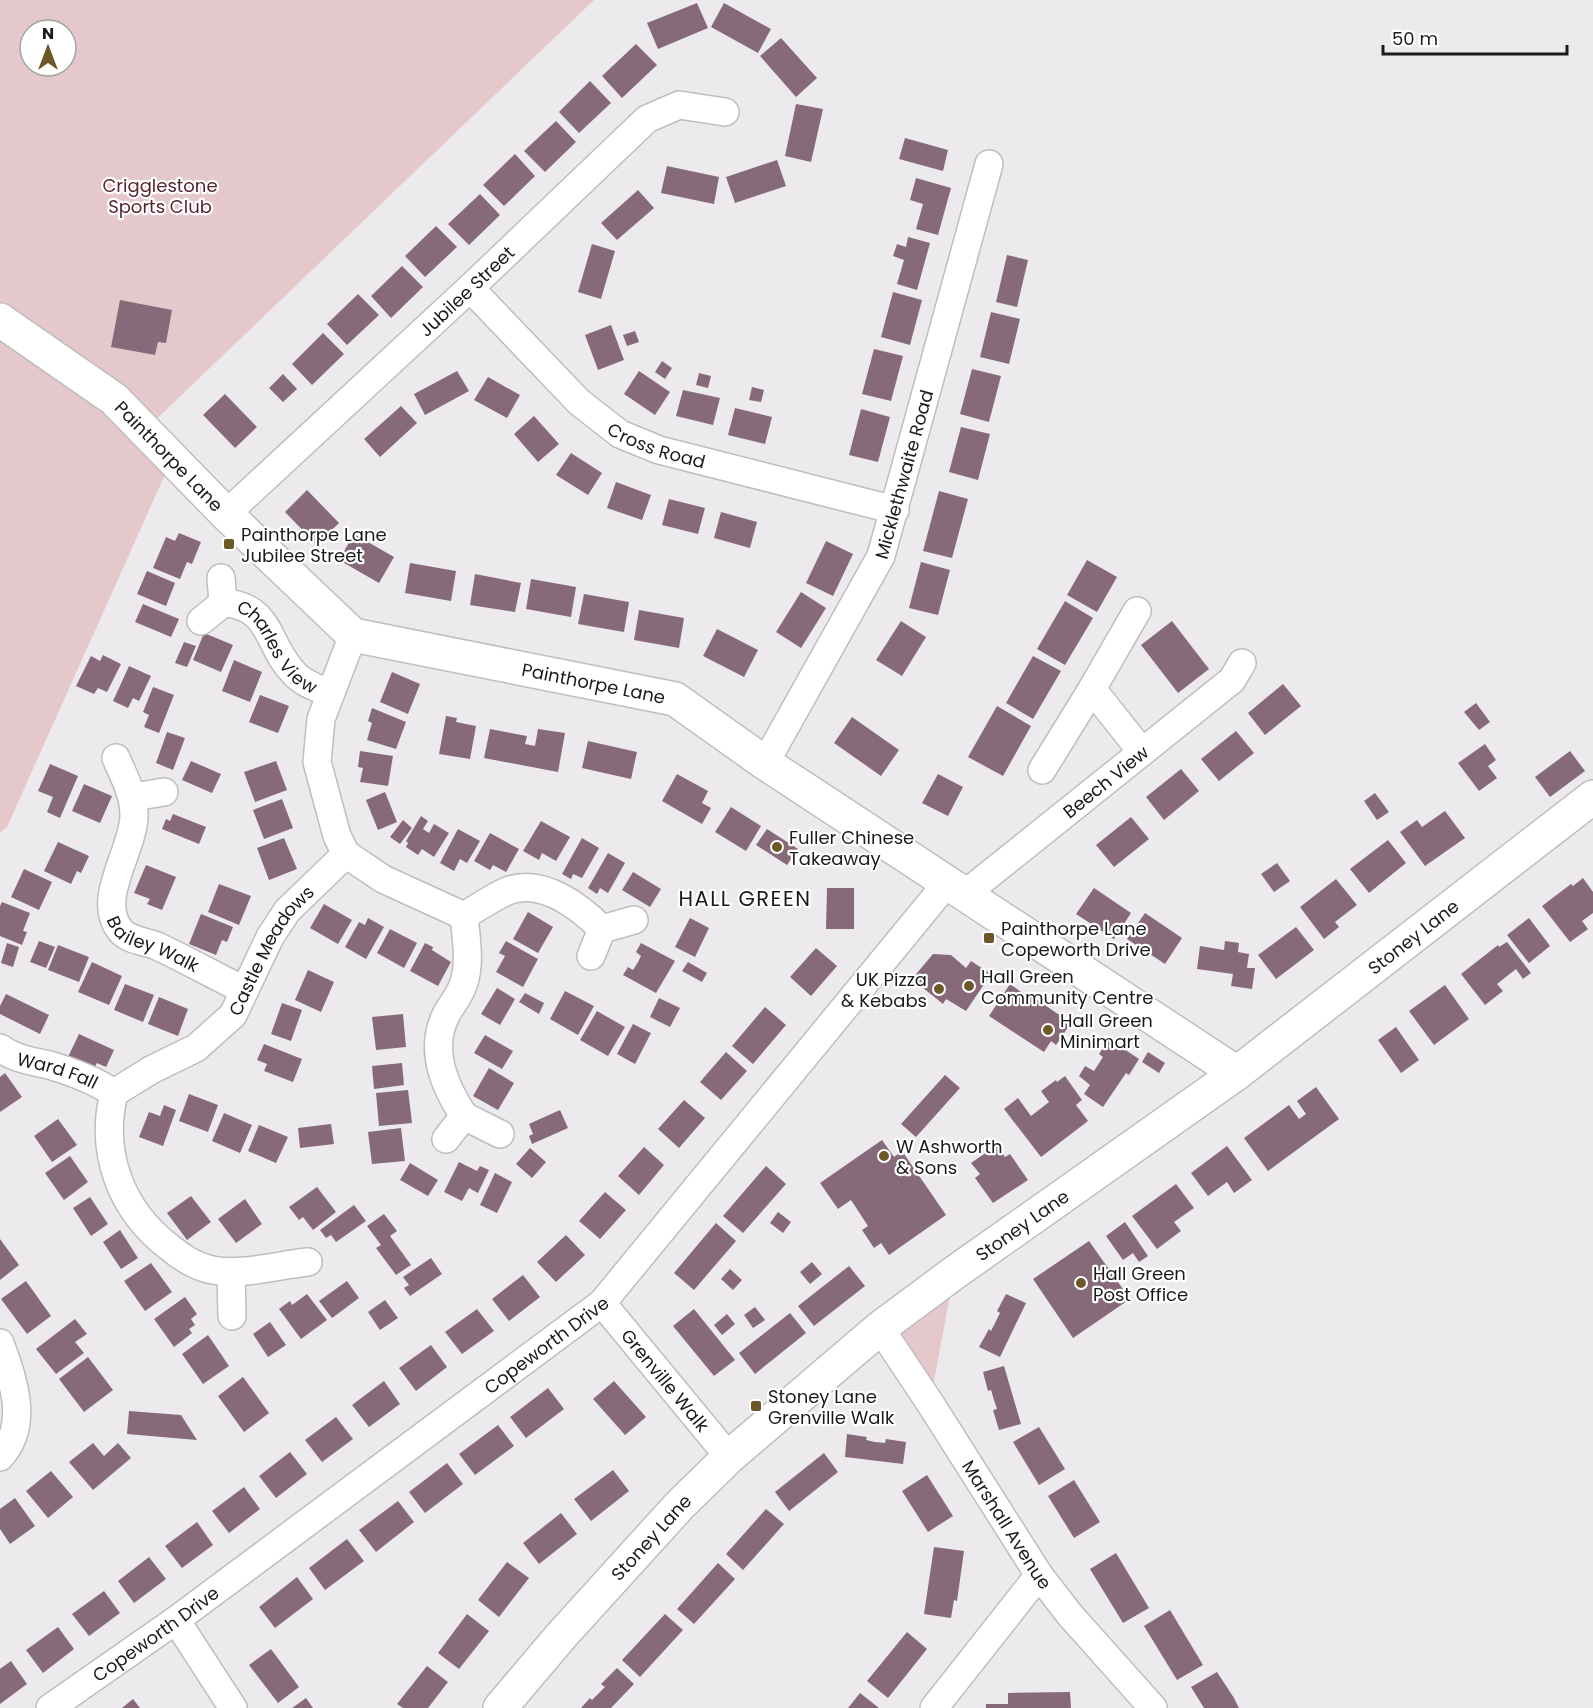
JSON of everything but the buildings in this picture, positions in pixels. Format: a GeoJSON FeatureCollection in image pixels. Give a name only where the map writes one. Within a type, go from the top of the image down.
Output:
{"type":"FeatureCollection","features":[{"type":"Feature","properties":{"kind":"street","name":"Jubilee Street"},"geometry":{"type":"LineString","coordinates":[[226,514],[470,288],[647,119],[680,105],[725,112]]}},
{"type":"Feature","properties":{"kind":"street","name":"Micklethwaite Road"},"geometry":{"type":"LineString","coordinates":[[765,763],[881,556],[989,164]]}},
{"type":"Feature","properties":{"kind":"street","name":"Cross Road"},"geometry":{"type":"LineString","coordinates":[[470,288],[579,402],[620,434],[659,450],[895,510]]}},
{"type":"Feature","properties":{"kind":"street","name":"Painthorpe Lane"},"geometry":{"type":"LineString","coordinates":[[0,320],[114,399],[226,514],[353,635],[675,699],[765,763],[1237,1073]]}},
{"type":"Feature","properties":{"kind":"street","name":"Charles View"},"geometry":{"type":"LineString","coordinates":[[201,621],[222,590],[234,603],[245,608],[265,624],[294,674],[307,683],[330,693]]}},
{"type":"Feature","properties":{"kind":"street"},"geometry":{"type":"LineString","coordinates":[[1042,770],[1137,611]]}},
{"type":"Feature","properties":{"kind":"street"},"geometry":{"type":"LineString","coordinates":[[353,635],[321,719],[317,762],[337,836],[346,854],[383,879],[464,915]]}},
{"type":"Feature","properties":{"kind":"street","name":"Beech View"},"geometry":{"type":"LineString","coordinates":[[956,888],[1142,752],[1232,680],[1242,663]]}},
{"type":"Feature","properties":{"kind":"street"},"geometry":{"type":"LineString","coordinates":[[1092,689],[1142,752]]}},
{"type":"Feature","properties":{"kind":"street","name":"Bailey Walk"},"geometry":{"type":"LineString","coordinates":[[116,758],[133,797],[134,818],[130,840],[112,899],[113,916],[121,931],[134,940],[168,951],[244,990]]}},
{"type":"Feature","properties":{"kind":"street"},"geometry":{"type":"LineString","coordinates":[[133,797],[164,792]]}},
{"type":"Feature","properties":{"kind":"street","name":"Stoney Lane"},"geometry":{"type":"LineString","coordinates":[[500,1708],[561,1636],[679,1506],[729,1457],[880,1329],[954,1273],[1237,1073],[1593,797]]}},
{"type":"Feature","properties":{"kind":"street","name":"Castle Meadows"},"geometry":{"type":"LineString","coordinates":[[114,1094],[151,1070],[196,1048],[233,1015],[270,937],[287,911],[346,854]]}},
{"type":"Feature","properties":{"kind":"street"},"geometry":{"type":"LineString","coordinates":[[464,915],[512,890],[532,888],[555,895],[573,904],[589,915],[602,929]]}},
{"type":"Feature","properties":{"kind":"street","name":"Copeworth Drive"},"geometry":{"type":"LineString","coordinates":[[50,1708],[176,1620],[602,1304],[956,888]]}},
{"type":"Feature","properties":{"kind":"street"},"geometry":{"type":"LineString","coordinates":[[464,915],[467,960],[464,984],[445,1016],[438,1036],[442,1076],[465,1116],[500,1134]]}},
{"type":"Feature","properties":{"kind":"street"},"geometry":{"type":"LineString","coordinates":[[602,929],[634,920]]}},
{"type":"Feature","properties":{"kind":"street"},"geometry":{"type":"LineString","coordinates":[[591,956],[602,929]]}},
{"type":"Feature","properties":{"kind":"street","name":"Ward Fall"},"geometry":{"type":"LineString","coordinates":[[0,1048],[25,1061],[47,1065],[100,1083],[114,1094]]}},
{"type":"Feature","properties":{"kind":"street"},"geometry":{"type":"LineString","coordinates":[[114,1094],[109,1113],[113,1165],[122,1190],[134,1212],[150,1233],[188,1262],[210,1269],[231,1272],[308,1262]]}},
{"type":"Feature","properties":{"kind":"street"},"geometry":{"type":"LineString","coordinates":[[446,1139],[465,1116]]}},
{"type":"Feature","properties":{"kind":"street"},"geometry":{"type":"LineString","coordinates":[[231,1272],[232,1316]]}},
{"type":"Feature","properties":{"kind":"street","name":"Grenville Walk"},"geometry":{"type":"LineString","coordinates":[[602,1304],[729,1457]]}},
{"type":"Feature","properties":{"kind":"street","name":"Marshall Avenue"},"geometry":{"type":"LineString","coordinates":[[880,1329],[930,1403],[1038,1575],[1070,1615],[1153,1708]]}},
{"type":"Feature","properties":{"kind":"street"},"geometry":{"type":"LineString","coordinates":[[0,1343],[13,1379],[17,1418],[6,1450],[0,1457]]}},
{"type":"Feature","properties":{"kind":"street"},"geometry":{"type":"LineString","coordinates":[[934,1708],[1038,1575]]}},
{"type":"Feature","properties":{"kind":"street"},"geometry":{"type":"LineString","coordinates":[[176,1620],[233,1708]]}},
{"type":"Feature","properties":{"kind":"green space","name":"Crigglestone Sports Club"},"geometry":{"type":"Polygon","coordinates":[[[594,0],[144,431],[172,459],[7,827],[0,833],[0,1],[594,0]]]}},
{"type":"Feature","properties":{"kind":"green space"},"geometry":{"type":"Polygon","coordinates":[[[954,1273],[930,1403],[880,1328],[954,1273]]]}},
{"type":"Feature","properties":{"kind":"place","name":"Painthorpe Lane Jubilee Street"},"geometry":{"type":"Point","coordinates":[229,544]}},
{"type":"Feature","properties":{"kind":"place","name":"Fuller Chinese Takeaway"},"geometry":{"type":"Point","coordinates":[777,847]}},
{"type":"Feature","properties":{"kind":"place","name":"Painthorpe Lane Copeworth Drive"},"geometry":{"type":"Point","coordinates":[989,938]}},
{"type":"Feature","properties":{"kind":"place","name":"Hall Green Community Centre"},"geometry":{"type":"Point","coordinates":[969,986]}},
{"type":"Feature","properties":{"kind":"place","name":"UK Pizza & Kebabs"},"geometry":{"type":"Point","coordinates":[939,989]}},
{"type":"Feature","properties":{"kind":"place","name":"Hall Green Minimart"},"geometry":{"type":"Point","coordinates":[1048,1030]}},
{"type":"Feature","properties":{"kind":"place","name":"W Ashworth & Sons"},"geometry":{"type":"Point","coordinates":[884,1156]}},
{"type":"Feature","properties":{"kind":"place","name":"Hall Green Post Office"},"geometry":{"type":"Point","coordinates":[1081,1283]}},
{"type":"Feature","properties":{"kind":"place","name":"Stoney Lane Grenville Walk"},"geometry":{"type":"Point","coordinates":[756,1406]}},
{"type":"Feature","properties":{"kind":"district","name":"HALL GREEN"},"geometry":{"type":"Point","coordinates":[745,898]}}]}
